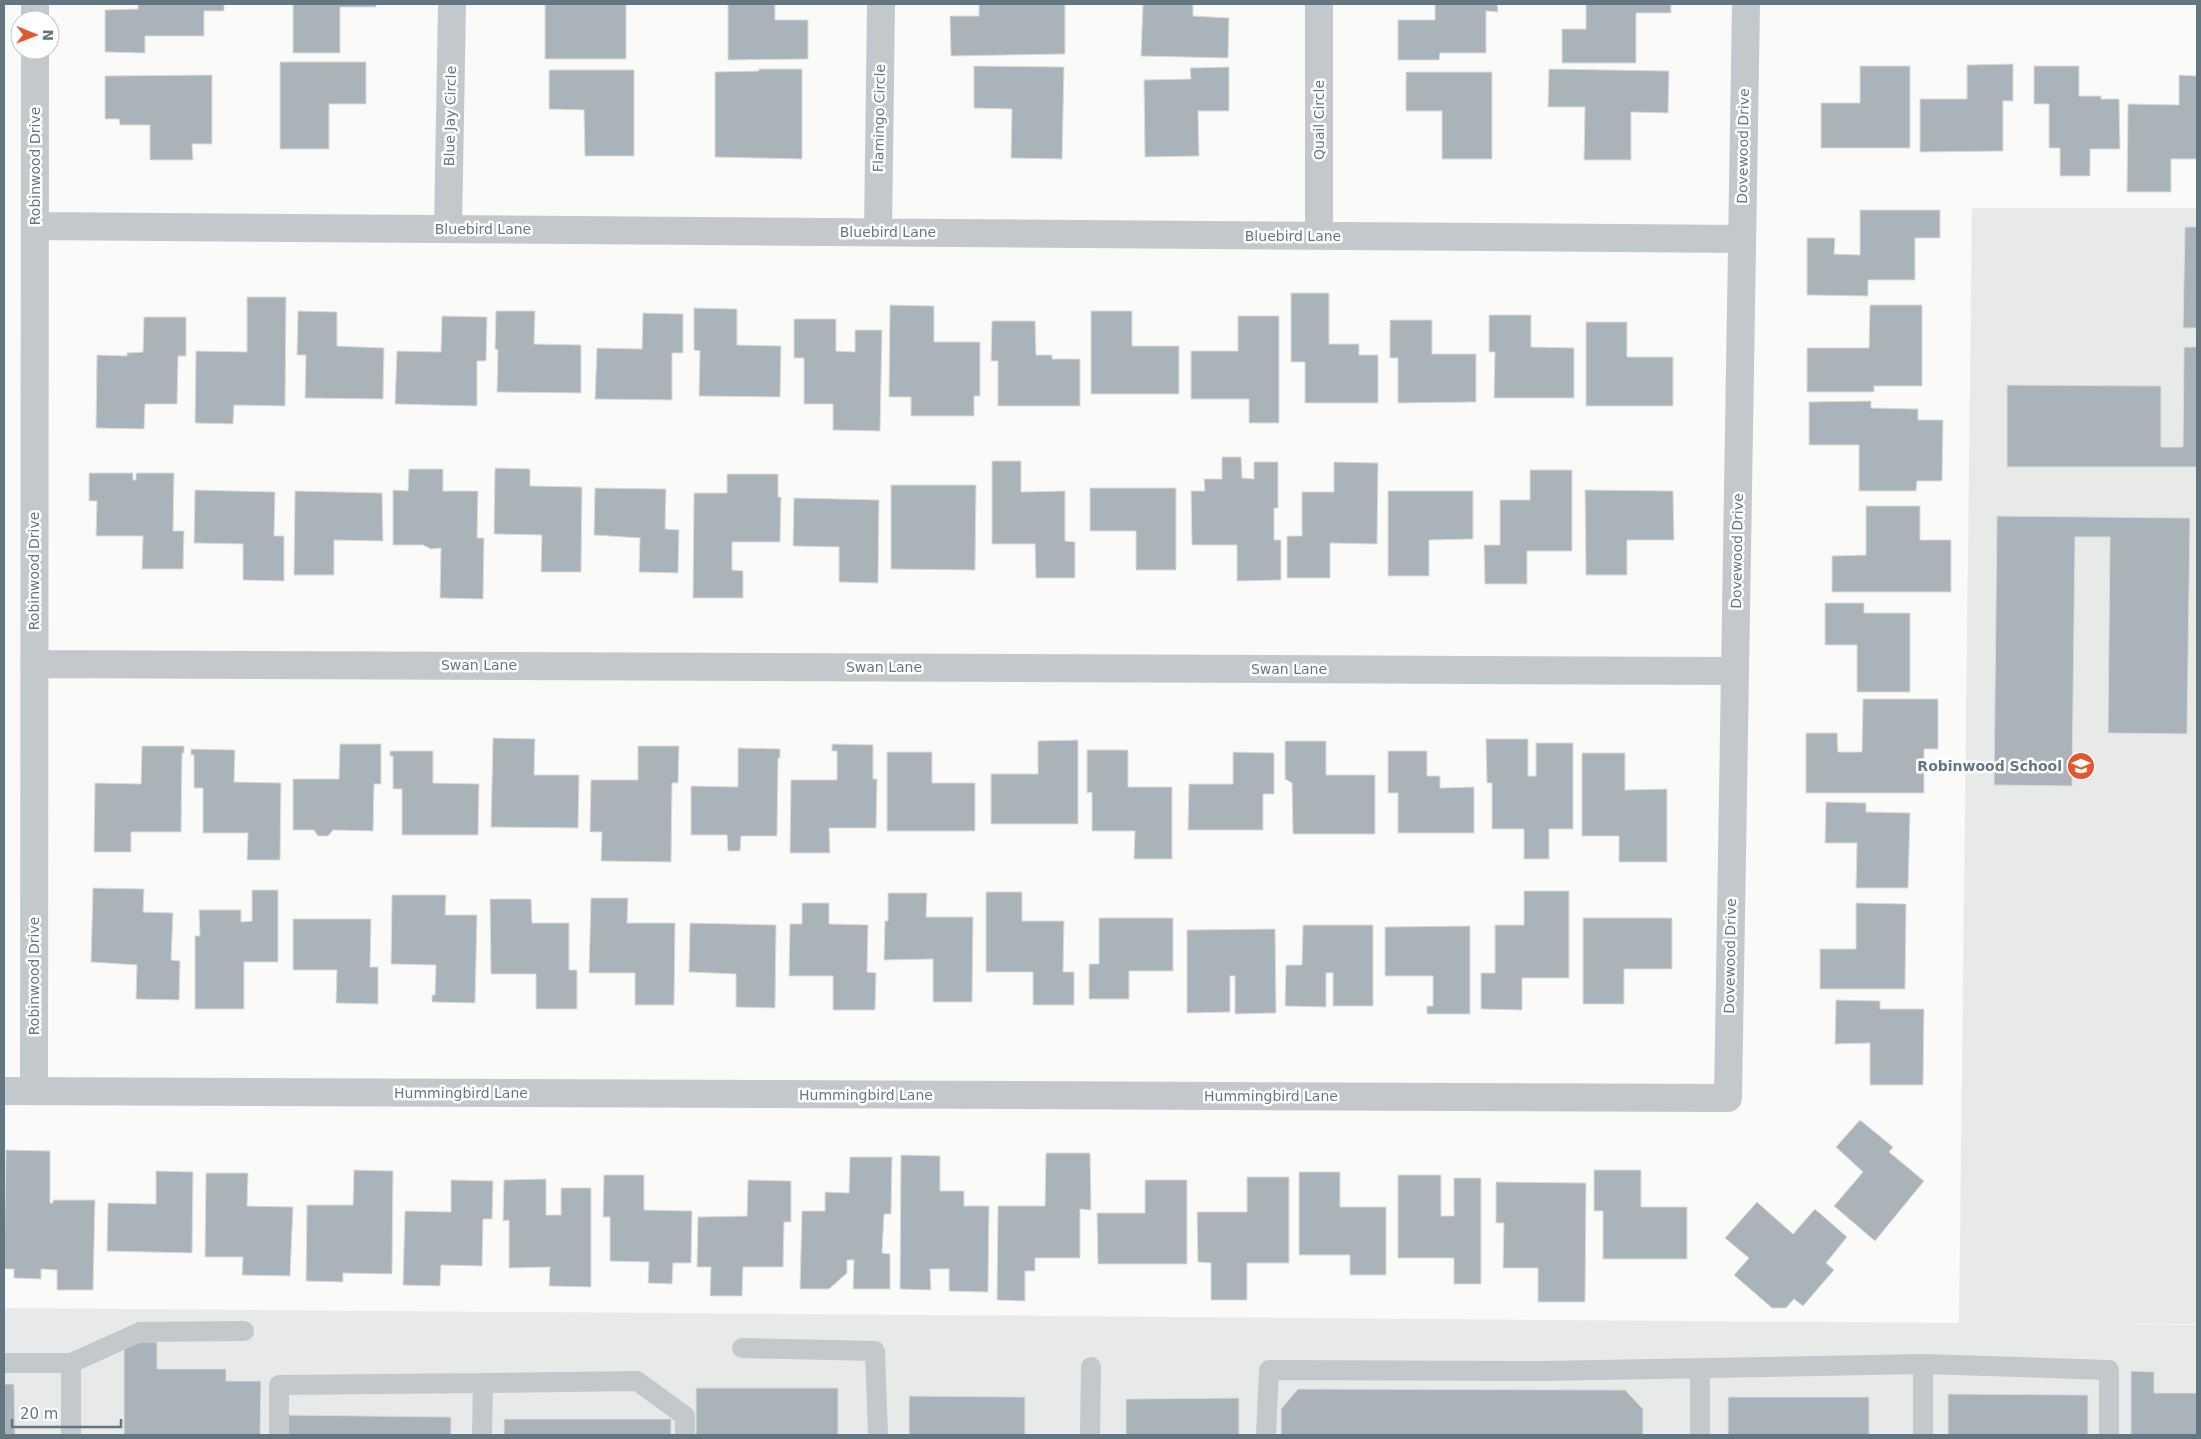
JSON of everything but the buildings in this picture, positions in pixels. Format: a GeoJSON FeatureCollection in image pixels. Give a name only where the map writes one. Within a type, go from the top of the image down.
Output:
{"type":"FeatureCollection","features":[{"type":"Feature","properties":{"kind":"street","name":"Blue Jay Circle"},"geometry":{"type":"LineString","coordinates":[[448,229],[452,4]]}},
{"type":"Feature","properties":{"kind":"street","name":"Flamingo Circle"},"geometry":{"type":"LineString","coordinates":[[878,232],[881,4]]}},
{"type":"Feature","properties":{"kind":"street","name":"Quail Circle"},"geometry":{"type":"LineString","coordinates":[[1319,4],[1319,236]]}},
{"type":"Feature","properties":{"kind":"street","name":"Dovewood Drive"},"geometry":{"type":"LineString","coordinates":[[1728,1098],[1746,4]]}},
{"type":"Feature","properties":{"kind":"street","name":"Robinwood Drive"},"geometry":{"type":"LineString","coordinates":[[34,1091],[35,60]]}},
{"type":"Feature","properties":{"kind":"street","name":"Bluebird Lane"},"geometry":{"type":"LineString","coordinates":[[35,226],[1742,239]]}},
{"type":"Feature","properties":{"kind":"street","name":"Swan Lane"},"geometry":{"type":"LineString","coordinates":[[34,664],[1735,670]]}},
{"type":"Feature","properties":{"kind":"street","name":"Hummingbird Lane"},"geometry":{"type":"LineString","coordinates":[[4,1091],[1728,1098]]}},
{"type":"Feature","properties":{"kind":"lane"},"geometry":{"type":"LineString","coordinates":[[4,1363],[71,1363],[140,1332],[244,1332]]}},
{"type":"Feature","properties":{"kind":"lane"},"geometry":{"type":"LineString","coordinates":[[742,1348],[875,1350],[878,1435]]}},
{"type":"Feature","properties":{"kind":"lane"},"geometry":{"type":"LineString","coordinates":[[71,1363],[71,1435]]}},
{"type":"Feature","properties":{"kind":"lane"},"geometry":{"type":"LineString","coordinates":[[1922,1435],[1923,1364]]}},
{"type":"Feature","properties":{"kind":"lane"},"geometry":{"type":"LineString","coordinates":[[1266,1435],[1269,1370],[1543,1371],[1923,1364],[2108,1370],[2108,1435]]}},
{"type":"Feature","properties":{"kind":"lane"},"geometry":{"type":"LineString","coordinates":[[1090,1435],[1091,1367]]}},
{"type":"Feature","properties":{"kind":"lane"},"geometry":{"type":"LineString","coordinates":[[1700,1369],[1700,1435]]}},
{"type":"Feature","properties":{"kind":"lane"},"geometry":{"type":"LineString","coordinates":[[279,1435],[279,1385],[637,1381],[685,1416],[685,1435]]}},
{"type":"Feature","properties":{"kind":"lane"},"geometry":{"type":"LineString","coordinates":[[482,1435],[483,1382]]}},
{"type":"Feature","properties":{"kind":"shaded area"},"geometry":{"type":"Polygon","coordinates":[[[1972,208],[2197,208],[2197,1324],[2093,1324],[2197,1325],[2197,1435],[4,1435],[4,1308],[1959,1323],[1972,208]]]}},
{"type":"Feature","properties":{"kind":"place","name":"Robinwood School"},"geometry":{"type":"Point","coordinates":[2081,766]}}]}
